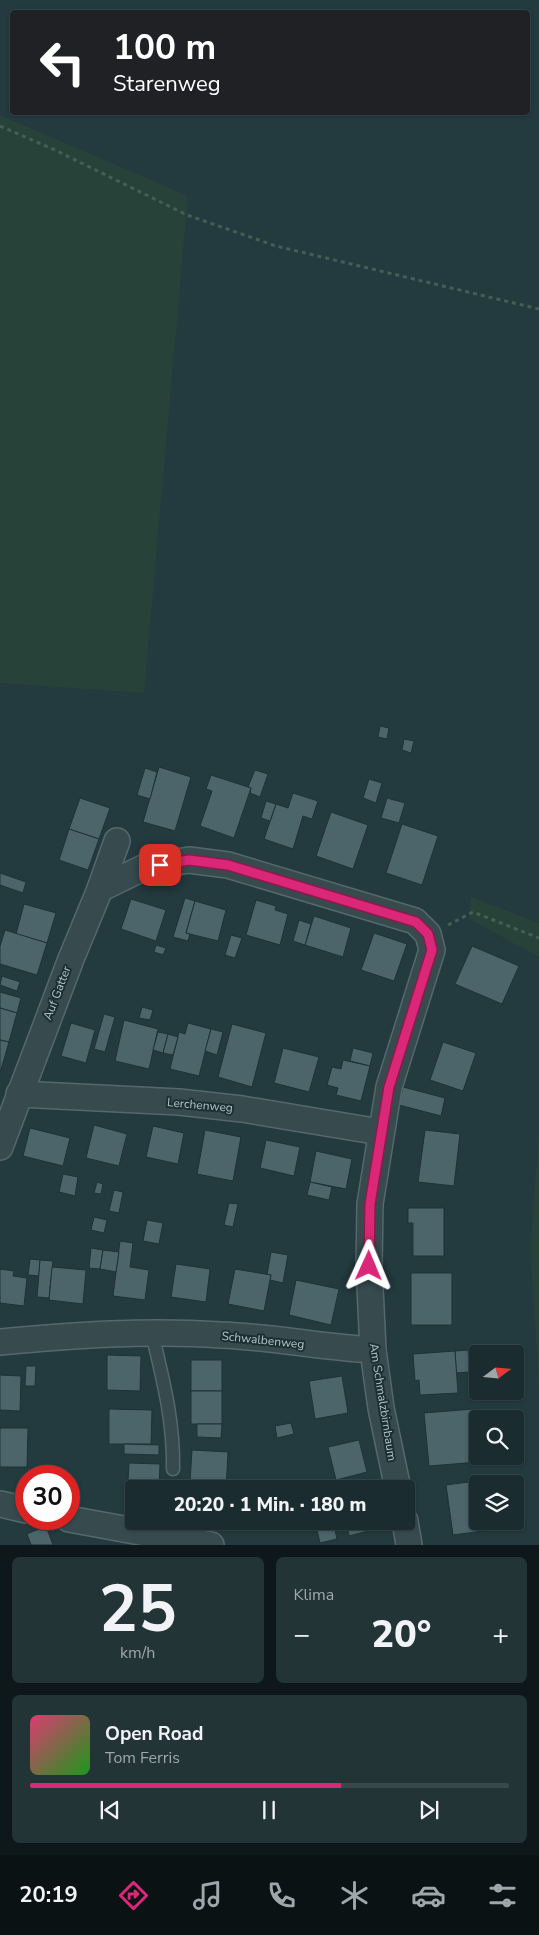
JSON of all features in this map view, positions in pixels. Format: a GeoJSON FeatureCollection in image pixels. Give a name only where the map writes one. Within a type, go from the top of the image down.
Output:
{"type":"FeatureCollection","features":[{"type":"Feature","properties":{"kind":"street","name":"Auf Gatter"},"geometry":{"type":"LineString","coordinates":[[0,1147],[117,841]]}},
{"type":"Feature","properties":{"kind":"street"},"geometry":{"type":"LineString","coordinates":[[100,889],[145,867],[189,860],[228,865],[416,922],[428,934]]}},
{"type":"Feature","properties":{"kind":"street","name":"Am Schmalzbirnbaum"},"geometry":{"type":"LineString","coordinates":[[396,1480],[381,1408],[373,1350],[369,1266],[370,1204],[380,1132],[389,1087],[432,950],[428,934]]}},
{"type":"Feature","properties":{"kind":"street","name":"Lerchenweg"},"geometry":{"type":"LineString","coordinates":[[19,1094],[198,1104],[242,1109],[380,1132]]}},
{"type":"Feature","properties":{"kind":"street","name":"Schwalbenweg"},"geometry":{"type":"LineString","coordinates":[[0,1342],[83,1334],[152,1333],[222,1335],[373,1350]]}},
{"type":"Feature","properties":{"kind":"street"},"geometry":{"type":"LineString","coordinates":[[0,1504],[15,1507]]}},
{"type":"Feature","properties":{"kind":"street"},"geometry":{"type":"LineString","coordinates":[[80,1521],[211,1545]]}},
{"type":"Feature","properties":{"kind":"street"},"geometry":{"type":"LineString","coordinates":[[406,1530],[409,1545]]}},
{"type":"Feature","properties":{"kind":"lane"},"geometry":{"type":"LineString","coordinates":[[152,1333],[169,1403],[173,1441],[172,1469]]}},
{"type":"Feature","properties":{"kind":"path"},"geometry":{"type":"LineString","coordinates":[[0,126],[55,150],[187,215],[276,246],[539,309]]}},
{"type":"Feature","properties":{"kind":"path"},"geometry":{"type":"LineString","coordinates":[[428,934],[473,912],[539,938]]}},
{"type":"Feature","properties":{"kind":"green space"},"geometry":{"type":"Polygon","coordinates":[[[0,115],[188,196],[144,693],[0,683],[0,115]]]}},
{"type":"Feature","properties":{"kind":"green space"},"geometry":{"type":"Polygon","coordinates":[[[471,897],[539,923],[539,957],[469,919],[471,897]]]}},
{"type":"Feature","properties":{"kind":"green space"},"geometry":{"type":"Polygon","coordinates":[[[539,1136],[539,1385],[530,1247],[539,1136]]]}},
{"type":"Feature","properties":{"kind":"building"},"geometry":{"type":"Polygon","coordinates":[[[380,726],[389,728],[387,739],[378,737],[380,726]]]}},
{"type":"Feature","properties":{"kind":"building"},"geometry":{"type":"Polygon","coordinates":[[[404,739],[414,741],[411,753],[402,750],[404,739]]]}},
{"type":"Feature","properties":{"kind":"building"},"geometry":{"type":"Polygon","coordinates":[[[159,767],[191,777],[175,831],[143,822],[159,767]]]}},
{"type":"Feature","properties":{"kind":"building"},"geometry":{"type":"Polygon","coordinates":[[[145,768],[157,772],[150,799],[137,795],[145,768]]]}},
{"type":"Feature","properties":{"kind":"building"},"geometry":{"type":"Polygon","coordinates":[[[255,770],[268,774],[260,797],[250,793],[251,788],[248,787],[255,770]]]}},
{"type":"Feature","properties":{"kind":"building"},"geometry":{"type":"Polygon","coordinates":[[[211,775],[251,788],[234,838],[200,826],[212,791],[206,789],[211,775]]]}},
{"type":"Feature","properties":{"kind":"building"},"geometry":{"type":"Polygon","coordinates":[[[369,779],[382,783],[376,803],[363,798],[369,779]]]}},
{"type":"Feature","properties":{"kind":"building"},"geometry":{"type":"Polygon","coordinates":[[[293,793],[318,801],[312,819],[303,816],[293,849],[264,839],[276,804],[288,808],[293,793]]]}},
{"type":"Feature","properties":{"kind":"building"},"geometry":{"type":"Polygon","coordinates":[[[80,798],[110,808],[99,839],[69,829],[80,798]]]}},
{"type":"Feature","properties":{"kind":"building"},"geometry":{"type":"Polygon","coordinates":[[[387,798],[405,803],[399,823],[381,818],[387,798]]]}},
{"type":"Feature","properties":{"kind":"building"},"geometry":{"type":"Polygon","coordinates":[[[266,801],[276,804],[270,821],[261,818],[266,801]]]}},
{"type":"Feature","properties":{"kind":"building"},"geometry":{"type":"Polygon","coordinates":[[[331,812],[368,825],[353,869],[316,856],[331,812]]]}},
{"type":"Feature","properties":{"kind":"building"},"geometry":{"type":"Polygon","coordinates":[[[402,824],[438,836],[422,885],[386,873],[402,824]]]}},
{"type":"Feature","properties":{"kind":"building"},"geometry":{"type":"Polygon","coordinates":[[[69,829],[99,839],[88,870],[59,860],[69,829]]]}},
{"type":"Feature","properties":{"kind":"building"},"geometry":{"type":"Polygon","coordinates":[[[0,873],[26,882],[23,893],[0,885],[0,873]]]}},
{"type":"Feature","properties":{"kind":"building"},"geometry":{"type":"Polygon","coordinates":[[[185,898],[195,901],[186,933],[190,934],[188,941],[173,937],[185,898]]]}},
{"type":"Feature","properties":{"kind":"building"},"geometry":{"type":"Polygon","coordinates":[[[131,899],[166,910],[156,941],[121,929],[131,899]]]}},
{"type":"Feature","properties":{"kind":"building"},"geometry":{"type":"Polygon","coordinates":[[[256,900],[276,906],[275,910],[288,914],[280,945],[246,935],[256,900]]]}},
{"type":"Feature","properties":{"kind":"building"},"geometry":{"type":"Polygon","coordinates":[[[195,901],[226,910],[218,941],[186,933],[195,901]]]}},
{"type":"Feature","properties":{"kind":"building"},"geometry":{"type":"Polygon","coordinates":[[[24,904],[56,913],[47,943],[16,934],[24,904]]]}},
{"type":"Feature","properties":{"kind":"building"},"geometry":{"type":"Polygon","coordinates":[[[314,916],[351,928],[343,957],[305,945],[314,916]]]}},
{"type":"Feature","properties":{"kind":"building"},"geometry":{"type":"Polygon","coordinates":[[[299,920],[311,924],[305,945],[293,941],[299,920]]]}},
{"type":"Feature","properties":{"kind":"building"},"geometry":{"type":"Polygon","coordinates":[[[5,930],[47,943],[37,975],[0,964],[0,946],[5,930]]]}},
{"type":"Feature","properties":{"kind":"building"},"geometry":{"type":"Polygon","coordinates":[[[374,933],[407,944],[394,981],[361,970],[374,933]]]}},
{"type":"Feature","properties":{"kind":"building"},"geometry":{"type":"Polygon","coordinates":[[[231,935],[242,938],[235,958],[225,955],[231,935]]]}},
{"type":"Feature","properties":{"kind":"building"},"geometry":{"type":"Polygon","coordinates":[[[156,945],[166,948],[163,955],[154,952],[156,945]]]}},
{"type":"Feature","properties":{"kind":"building"},"geometry":{"type":"Polygon","coordinates":[[[472,946],[519,966],[502,1004],[455,984],[472,946]]]}},
{"type":"Feature","properties":{"kind":"building"},"geometry":{"type":"Polygon","coordinates":[[[2,976],[20,982],[17,991],[0,985],[2,976]]]}},
{"type":"Feature","properties":{"kind":"building"},"geometry":{"type":"Polygon","coordinates":[[[0,992],[21,998],[17,1013],[0,1008],[0,992]]]}},
{"type":"Feature","properties":{"kind":"building"},"geometry":{"type":"Polygon","coordinates":[[[142,1007],[153,1010],[150,1020],[139,1018],[142,1007]]]}},
{"type":"Feature","properties":{"kind":"building"},"geometry":{"type":"Polygon","coordinates":[[[0,1008],[17,1013],[9,1042],[0,1040],[0,1008]]]}},
{"type":"Feature","properties":{"kind":"building"},"geometry":{"type":"Polygon","coordinates":[[[104,1014],[115,1017],[105,1052],[94,1049],[104,1014]]]}},
{"type":"Feature","properties":{"kind":"building"},"geometry":{"type":"Polygon","coordinates":[[[124,1020],[158,1029],[149,1069],[115,1061],[124,1020]]]}},
{"type":"Feature","properties":{"kind":"building"},"geometry":{"type":"Polygon","coordinates":[[[71,1023],[95,1030],[86,1063],[61,1056],[71,1023]]]}},
{"type":"Feature","properties":{"kind":"building"},"geometry":{"type":"Polygon","coordinates":[[[188,1023],[211,1029],[199,1076],[170,1069],[179,1032],[185,1034],[188,1023]]]}},
{"type":"Feature","properties":{"kind":"building"},"geometry":{"type":"Polygon","coordinates":[[[232,1024],[266,1033],[252,1087],[218,1077],[232,1024]]]}},
{"type":"Feature","properties":{"kind":"building"},"geometry":{"type":"Polygon","coordinates":[[[211,1029],[223,1032],[217,1055],[205,1051],[211,1029]]]}},
{"type":"Feature","properties":{"kind":"building"},"geometry":{"type":"Polygon","coordinates":[[[158,1032],[168,1034],[163,1053],[153,1050],[158,1032]]]}},
{"type":"Feature","properties":{"kind":"building"},"geometry":{"type":"Polygon","coordinates":[[[168,1034],[178,1037],[173,1055],[163,1053],[168,1034]]]}},
{"type":"Feature","properties":{"kind":"building"},"geometry":{"type":"Polygon","coordinates":[[[0,1040],[9,1042],[0,1073],[0,1040]]]}},
{"type":"Feature","properties":{"kind":"building"},"geometry":{"type":"Polygon","coordinates":[[[443,1042],[476,1053],[463,1091],[430,1080],[443,1042]]]}},
{"type":"Feature","properties":{"kind":"building"},"geometry":{"type":"Polygon","coordinates":[[[283,1048],[319,1057],[309,1092],[274,1083],[283,1048]]]}},
{"type":"Feature","properties":{"kind":"building"},"geometry":{"type":"Polygon","coordinates":[[[353,1048],[373,1053],[370,1066],[350,1061],[353,1048]]]}},
{"type":"Feature","properties":{"kind":"building"},"geometry":{"type":"Polygon","coordinates":[[[343,1060],[370,1066],[361,1101],[336,1095],[338,1088],[327,1085],[332,1067],[341,1069],[343,1060]]]}},
{"type":"Feature","properties":{"kind":"building"},"geometry":{"type":"Polygon","coordinates":[[[403,1087],[445,1098],[441,1116],[399,1105],[403,1087]]]}},
{"type":"Feature","properties":{"kind":"building"},"geometry":{"type":"Polygon","coordinates":[[[94,1125],[127,1134],[119,1166],[86,1158],[94,1125]]]}},
{"type":"Feature","properties":{"kind":"building"},"geometry":{"type":"Polygon","coordinates":[[[153,1126],[184,1133],[178,1164],[146,1157],[153,1126]]]}},
{"type":"Feature","properties":{"kind":"building"},"geometry":{"type":"Polygon","coordinates":[[[30,1128],[70,1138],[63,1166],[23,1156],[30,1128]]]}},
{"type":"Feature","properties":{"kind":"building"},"geometry":{"type":"Polygon","coordinates":[[[205,1130],[241,1137],[233,1181],[197,1174],[205,1130]]]}},
{"type":"Feature","properties":{"kind":"building"},"geometry":{"type":"Polygon","coordinates":[[[425,1130],[460,1134],[454,1186],[418,1182],[425,1130]]]}},
{"type":"Feature","properties":{"kind":"building"},"geometry":{"type":"Polygon","coordinates":[[[266,1140],[300,1147],[294,1176],[260,1168],[266,1140]]]}},
{"type":"Feature","properties":{"kind":"building"},"geometry":{"type":"Polygon","coordinates":[[[316,1151],[352,1159],[346,1189],[310,1182],[316,1151]]]}},
{"type":"Feature","properties":{"kind":"building"},"geometry":{"type":"Polygon","coordinates":[[[63,1174],[78,1177],[75,1196],[59,1192],[63,1174]]]}},
{"type":"Feature","properties":{"kind":"building"},"geometry":{"type":"Polygon","coordinates":[[[97,1182],[103,1184],[101,1194],[94,1193],[97,1182]]]}},
{"type":"Feature","properties":{"kind":"building"},"geometry":{"type":"Polygon","coordinates":[[[310,1182],[332,1187],[329,1200],[307,1195],[310,1182]]]}},
{"type":"Feature","properties":{"kind":"building"},"geometry":{"type":"Polygon","coordinates":[[[114,1190],[123,1192],[119,1213],[109,1211],[114,1190]]]}},
{"type":"Feature","properties":{"kind":"building"},"geometry":{"type":"Polygon","coordinates":[[[229,1203],[238,1204],[233,1227],[224,1225],[229,1203]]]}},
{"type":"Feature","properties":{"kind":"building"},"geometry":{"type":"Polygon","coordinates":[[[408,1208],[444,1208],[444,1256],[413,1256],[413,1223],[408,1223],[408,1208]]]}},
{"type":"Feature","properties":{"kind":"building"},"geometry":{"type":"Polygon","coordinates":[[[94,1217],[107,1220],[104,1233],[91,1230],[94,1217]]]}},
{"type":"Feature","properties":{"kind":"building"},"geometry":{"type":"Polygon","coordinates":[[[147,1220],[163,1223],[159,1244],[143,1241],[147,1220]]]}},
{"type":"Feature","properties":{"kind":"building"},"geometry":{"type":"Polygon","coordinates":[[[120,1241],[133,1243],[130,1267],[149,1270],[145,1300],[113,1296],[120,1241]]]}},
{"type":"Feature","properties":{"kind":"building"},"geometry":{"type":"Polygon","coordinates":[[[91,1248],[103,1250],[100,1269],[89,1268],[91,1248]]]}},
{"type":"Feature","properties":{"kind":"building"},"geometry":{"type":"Polygon","coordinates":[[[103,1250],[119,1252],[116,1272],[100,1269],[103,1250]]]}},
{"type":"Feature","properties":{"kind":"building"},"geometry":{"type":"Polygon","coordinates":[[[271,1252],[288,1255],[283,1283],[270,1280],[271,1275],[267,1275],[271,1252]]]}},
{"type":"Feature","properties":{"kind":"building"},"geometry":{"type":"Polygon","coordinates":[[[30,1259],[40,1260],[39,1276],[28,1275],[30,1259]]]}},
{"type":"Feature","properties":{"kind":"building"},"geometry":{"type":"Polygon","coordinates":[[[40,1260],[53,1261],[49,1298],[37,1297],[40,1260]]]}},
{"type":"Feature","properties":{"kind":"building"},"geometry":{"type":"Polygon","coordinates":[[[176,1264],[210,1269],[206,1302],[171,1297],[176,1264]]]}},
{"type":"Feature","properties":{"kind":"building"},"geometry":{"type":"Polygon","coordinates":[[[52,1267],[86,1270],[83,1304],[49,1300],[52,1267]]]}},
{"type":"Feature","properties":{"kind":"building"},"geometry":{"type":"Polygon","coordinates":[[[0,1269],[14,1271],[13,1276],[27,1278],[24,1306],[0,1303],[0,1269]]]}},
{"type":"Feature","properties":{"kind":"building"},"geometry":{"type":"Polygon","coordinates":[[[235,1269],[271,1275],[264,1311],[228,1304],[235,1269]]]}},
{"type":"Feature","properties":{"kind":"building"},"geometry":{"type":"Polygon","coordinates":[[[411,1273],[452,1273],[452,1325],[411,1325],[411,1273]]]}},
{"type":"Feature","properties":{"kind":"building"},"geometry":{"type":"Polygon","coordinates":[[[296,1280],[339,1289],[331,1325],[289,1315],[296,1280]]]}},
{"type":"Feature","properties":{"kind":"building"},"geometry":{"type":"Polygon","coordinates":[[[468,1350],[469,1372],[456,1373],[455,1351],[468,1350]]]}},
{"type":"Feature","properties":{"kind":"building"},"geometry":{"type":"Polygon","coordinates":[[[455,1351],[458,1393],[420,1395],[419,1380],[415,1381],[413,1354],[455,1351]]]}},
{"type":"Feature","properties":{"kind":"building"},"geometry":{"type":"Polygon","coordinates":[[[107,1355],[141,1356],[140,1391],[107,1390],[107,1355]]]}},
{"type":"Feature","properties":{"kind":"building"},"geometry":{"type":"Polygon","coordinates":[[[191,1360],[222,1360],[222,1391],[191,1391],[191,1360]]]}},
{"type":"Feature","properties":{"kind":"building"},"geometry":{"type":"Polygon","coordinates":[[[26,1366],[36,1366],[35,1386],[25,1386],[26,1366]]]}},
{"type":"Feature","properties":{"kind":"building"},"geometry":{"type":"Polygon","coordinates":[[[0,1375],[21,1376],[20,1411],[0,1410],[0,1375]]]}},
{"type":"Feature","properties":{"kind":"building"},"geometry":{"type":"Polygon","coordinates":[[[342,1376],[348,1413],[315,1419],[309,1381],[342,1376]]]}},
{"type":"Feature","properties":{"kind":"building"},"geometry":{"type":"Polygon","coordinates":[[[191,1391],[222,1391],[222,1424],[191,1424],[191,1391]]]}},
{"type":"Feature","properties":{"kind":"building"},"geometry":{"type":"Polygon","coordinates":[[[109,1409],[152,1410],[151,1444],[109,1444],[109,1409]]]}},
{"type":"Feature","properties":{"kind":"building"},"geometry":{"type":"Polygon","coordinates":[[[473,1409],[469,1410],[469,1463],[429,1466],[424,1413],[473,1409]]]}},
{"type":"Feature","properties":{"kind":"building"},"geometry":{"type":"Polygon","coordinates":[[[291,1423],[294,1434],[277,1438],[275,1426],[291,1423]]]}},
{"type":"Feature","properties":{"kind":"building"},"geometry":{"type":"Polygon","coordinates":[[[197,1424],[222,1424],[221,1438],[197,1437],[197,1424]]]}},
{"type":"Feature","properties":{"kind":"building"},"geometry":{"type":"Polygon","coordinates":[[[0,1428],[28,1428],[27,1465],[0,1467],[0,1428]]]}},
{"type":"Feature","properties":{"kind":"building"},"geometry":{"type":"Polygon","coordinates":[[[359,1440],[367,1472],[336,1480],[328,1447],[359,1440]]]}},
{"type":"Feature","properties":{"kind":"building"},"geometry":{"type":"Polygon","coordinates":[[[124,1444],[159,1445],[159,1455],[124,1454],[124,1444]]]}},
{"type":"Feature","properties":{"kind":"building"},"geometry":{"type":"Polygon","coordinates":[[[192,1450],[228,1452],[226,1480],[190,1480],[192,1450]]]}},
{"type":"Feature","properties":{"kind":"building"},"geometry":{"type":"Polygon","coordinates":[[[129,1463],[160,1464],[159,1480],[128,1480],[129,1463]]]}},
{"type":"Feature","properties":{"kind":"building"},"geometry":{"type":"Polygon","coordinates":[[[469,1482],[469,1530],[491,1530],[453,1535],[446,1485],[469,1482]]]}},
{"type":"Feature","properties":{"kind":"building"},"geometry":{"type":"Polygon","coordinates":[[[36,1530],[47,1530],[53,1545],[31,1545],[27,1534],[36,1530]]]}},
{"type":"Feature","properties":{"kind":"building"},"geometry":{"type":"Polygon","coordinates":[[[317,1530],[335,1530],[337,1539],[320,1543],[317,1530]]]}},
{"type":"Feature","properties":{"kind":"building"},"geometry":{"type":"Polygon","coordinates":[[[348,1530],[372,1530],[349,1536],[348,1530]]]}},
{"type":"Feature","properties":{"kind":"route"},"geometry":{"type":"LineString","coordinates":[[160,865],[189,860],[228,865],[416,922],[428,934],[432,950],[389,1087],[380,1132],[370,1204],[369,1266]]}}]}
